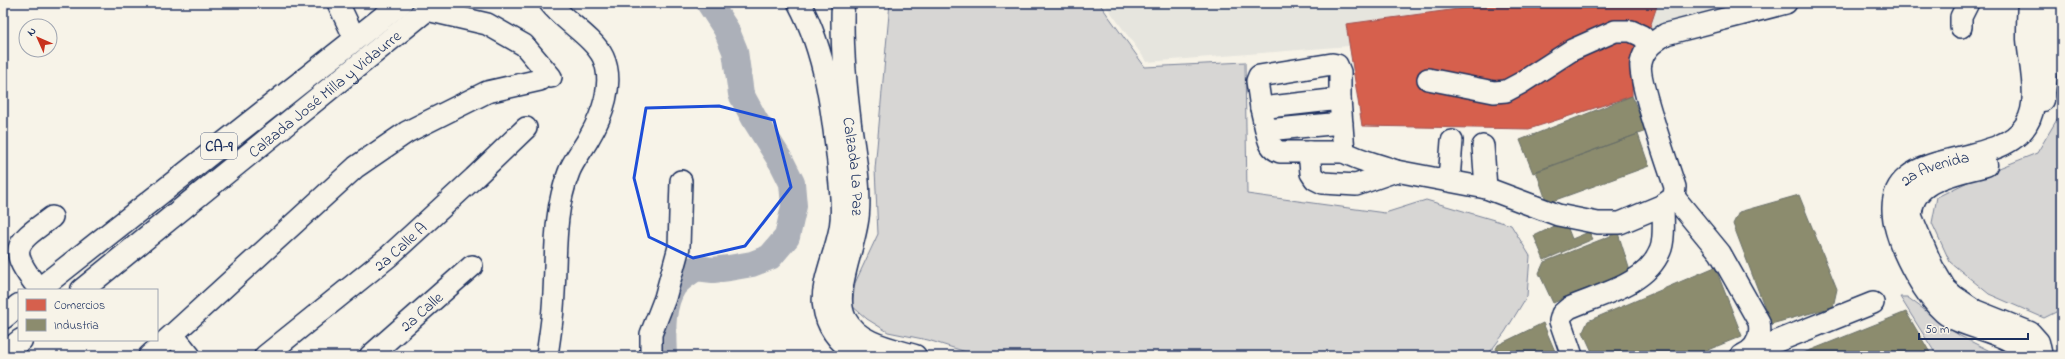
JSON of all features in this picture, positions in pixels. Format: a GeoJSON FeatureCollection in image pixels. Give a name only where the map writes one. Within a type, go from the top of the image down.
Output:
{"type":"FeatureCollection","features":[{"type":"Feature","properties":{"kind":"main road","name":"Calzada José Milla y Vidaurre"},"geometry":{"type":"LineString","coordinates":[[39,289],[401,3]]}},
{"type":"Feature","properties":{"kind":"main road","name":"Calzada La Paz"},"geometry":{"type":"LineString","coordinates":[[843,3],[846,89],[859,199],[855,230],[841,291],[842,308],[848,323],[861,336],[874,344],[915,356]]}},
{"type":"Feature","properties":{"kind":"main road","name":"2a Avenida"},"geometry":{"type":"LineString","coordinates":[[2024,356],[2022,351],[2009,340],[1955,318],[1945,312],[1932,299],[1900,240],[1897,231],[1894,203],[1900,186],[1914,173],[1936,163],[1998,147],[2014,138],[2026,126],[2031,116],[2033,95],[2028,39],[2029,3]]}},
{"type":"Feature","properties":{"kind":"main road","name":"2a Avenida"},"geometry":{"type":"LineString","coordinates":[[2041,356],[2038,342],[2030,333],[1975,311],[1945,289],[1932,267],[1917,236],[1910,209],[1913,198],[1926,185],[1992,163],[2011,154],[2026,141],[2035,130],[2041,115],[2046,75],[2050,3]]}},
{"type":"Feature","properties":{"kind":"main road","name":"Calzada La Paz"},"geometry":{"type":"LineString","coordinates":[[802,5],[820,52],[836,144],[841,194],[840,233],[826,284],[823,304],[827,322],[833,332],[847,348],[862,356]]}},
{"type":"Feature","properties":{"kind":"main road","name":"Calzada José Milla y Vidaurre"},"geometry":{"type":"LineString","coordinates":[[83,289],[431,6]]}},
{"type":"Feature","properties":{"kind":"main road"},"geometry":{"type":"LineString","coordinates":[[3,318],[18,306]]}},
{"type":"Feature","properties":{"kind":"main road"},"geometry":{"type":"LineString","coordinates":[[3,354],[20,341]]}},
{"type":"Feature","properties":{"kind":"street"},"geometry":{"type":"LineString","coordinates":[[338,3],[355,39]]}},
{"type":"Feature","properties":{"kind":"street"},"geometry":{"type":"LineString","coordinates":[[547,356],[553,309],[559,200],[569,171],[590,136],[605,102],[607,79],[603,58],[593,44],[558,13],[550,3]]}},
{"type":"Feature","properties":{"kind":"street"},"geometry":{"type":"LineString","coordinates":[[1572,356],[1560,321],[1562,314],[1569,308],[1635,280],[1648,270],[1661,250],[1669,201],[1675,186],[1644,87],[1640,64],[1649,44],[1666,34],[1786,3]]}},
{"type":"Feature","properties":{"kind":"street"},"geometry":{"type":"LineString","coordinates":[[1961,27],[1961,17],[1968,3]]}},
{"type":"Feature","properties":{"kind":"street"},"geometry":{"type":"LineString","coordinates":[[150,356],[356,167],[407,132],[486,92],[546,79],[524,45],[487,24],[431,6]]}},
{"type":"Feature","properties":{"kind":"street"},"geometry":{"type":"LineString","coordinates":[[1428,79],[1494,92],[1506,91],[1572,50],[1615,31],[1631,31],[1642,36],[1649,44]]}},
{"type":"Feature","properties":{"kind":"street"},"geometry":{"type":"LineString","coordinates":[[1356,185],[1351,156],[1342,123],[1340,72],[1337,65],[1332,64],[1259,76],[1257,81],[1266,130],[1274,150],[1280,152],[1308,152],[1351,156],[1396,170],[1486,188],[1558,216],[1598,223],[1620,223],[1669,201]]}},
{"type":"Feature","properties":{"kind":"street"},"geometry":{"type":"LineString","coordinates":[[1261,108],[1340,99]]}},
{"type":"Feature","properties":{"kind":"street"},"geometry":{"type":"LineString","coordinates":[[1266,130],[1342,123]]}},
{"type":"Feature","properties":{"kind":"street","name":"2a Calle A"},"geometry":{"type":"LineString","coordinates":[[265,356],[388,256],[474,178],[526,128]]}},
{"type":"Feature","properties":{"kind":"street"},"geometry":{"type":"LineString","coordinates":[[1449,180],[1452,141]]}},
{"type":"Feature","properties":{"kind":"street"},"geometry":{"type":"LineString","coordinates":[[1483,146],[1486,188]]}},
{"type":"Feature","properties":{"kind":"street"},"geometry":{"type":"LineString","coordinates":[[1308,152],[1311,173],[1315,178],[1323,183],[1356,185],[1396,170]]}},
{"type":"Feature","properties":{"kind":"street"},"geometry":{"type":"LineString","coordinates":[[651,356],[651,334],[665,298],[679,247],[681,181]]}},
{"type":"Feature","properties":{"kind":"street"},"geometry":{"type":"LineString","coordinates":[[1669,201],[1720,253],[1759,322],[1761,332],[1756,345],[1746,354]]}},
{"type":"Feature","properties":{"kind":"street"},"geometry":{"type":"LineString","coordinates":[[37,289],[28,276],[18,255],[19,245],[25,237],[52,217]]}},
{"type":"Feature","properties":{"kind":"street","name":"2a Calle"},"geometry":{"type":"LineString","coordinates":[[370,356],[472,266]]}},
{"type":"Feature","properties":{"kind":"street"},"geometry":{"type":"LineString","coordinates":[[1746,354],[1873,302]]}},
{"type":"Feature","properties":{"kind":"street"},"geometry":{"type":"LineString","coordinates":[[173,335],[190,356]]}},
{"type":"Feature","properties":{"kind":"highlighted area"},"geometry":{"type":"Polygon","coordinates":[[[719,106],[774,120],[791,187],[745,246],[693,258],[649,237],[634,178],[646,108],[719,106]]]}},
{"type":"Feature","properties":{"kind":"shaded area"},"geometry":{"type":"Polygon","coordinates":[[[890,3],[1099,3],[1145,67],[1245,62],[1247,194],[1385,213],[1426,200],[1511,225],[1530,256],[1527,296],[1505,332],[1487,356],[979,356],[928,340],[888,332],[867,319],[852,306],[855,283],[878,234],[875,169],[890,3]]]}},
{"type":"Feature","properties":{"kind":"shaded area"},"geometry":{"type":"Polygon","coordinates":[[[1104,3],[1762,3],[1648,33],[1632,64],[1633,97],[1529,129],[1362,126],[1349,46],[1147,62],[1104,3]]]}},
{"type":"Feature","properties":{"kind":"shaded area"},"geometry":{"type":"Polygon","coordinates":[[[2062,111],[2062,309],[2044,318],[1989,294],[1950,262],[1932,223],[1937,197],[1984,174],[2037,153],[2062,111]]]}},
{"type":"Feature","properties":{"kind":"shaded area"},"geometry":{"type":"Polygon","coordinates":[[[1900,297],[1907,297],[1960,336],[1988,350],[1996,356],[1937,356],[1900,297]]]}},
{"type":"Feature","properties":{"kind":"building: Comercios"},"geometry":{"type":"Polygon","coordinates":[[[1503,3],[1658,3],[1648,33],[1632,64],[1632,96],[1529,129],[1362,126],[1346,24],[1503,3]]]}},
{"type":"Feature","properties":{"kind":"building: Comercios"},"geometry":{"type":"Polygon","coordinates":[[[1699,306],[1713,342],[1679,356],[1662,356],[1651,327],[1699,306]]]}},
{"type":"Feature","properties":{"kind":"building: Industria"},"geometry":{"type":"Polygon","coordinates":[[[1632,96],[1646,131],[1533,173],[1520,140],[1632,96]]]}},
{"type":"Feature","properties":{"kind":"building: Industria"},"geometry":{"type":"Polygon","coordinates":[[[1638,134],[1649,166],[1547,203],[1536,171],[1638,134]]]}},
{"type":"Feature","properties":{"kind":"building: Industria"},"geometry":{"type":"Polygon","coordinates":[[[1799,195],[1837,289],[1833,307],[1771,324],[1733,224],[1739,212],[1799,195]]]}},
{"type":"Feature","properties":{"kind":"building: Industria"},"geometry":{"type":"Polygon","coordinates":[[[1565,221],[1572,239],[1589,232],[1593,239],[1544,260],[1534,236],[1565,221]]]}},
{"type":"Feature","properties":{"kind":"building: Industria"},"geometry":{"type":"Polygon","coordinates":[[[1618,233],[1630,271],[1553,303],[1539,273],[1544,262],[1618,233]]]}},
{"type":"Feature","properties":{"kind":"building: Industria"},"geometry":{"type":"Polygon","coordinates":[[[1715,267],[1742,336],[1693,356],[1594,356],[1583,332],[1588,321],[1715,267]]]}},
{"type":"Feature","properties":{"kind":"building: Industria"},"geometry":{"type":"Polygon","coordinates":[[[1906,312],[1932,356],[1796,356],[1906,312]]]}},
{"type":"Feature","properties":{"kind":"building: Industria"},"geometry":{"type":"Polygon","coordinates":[[[1543,323],[1557,356],[1492,356],[1498,345],[1543,323]]]}},
{"type":"Feature","properties":{"kind":"waterway"},"geometry":{"type":"LineString","coordinates":[[664,356],[663,329],[665,311],[670,294],[676,283],[696,268],[713,270],[729,268],[752,264],[770,257],[787,237],[794,206],[792,183],[782,163],[755,120],[741,94],[735,51],[726,29],[709,3]]}}]}
